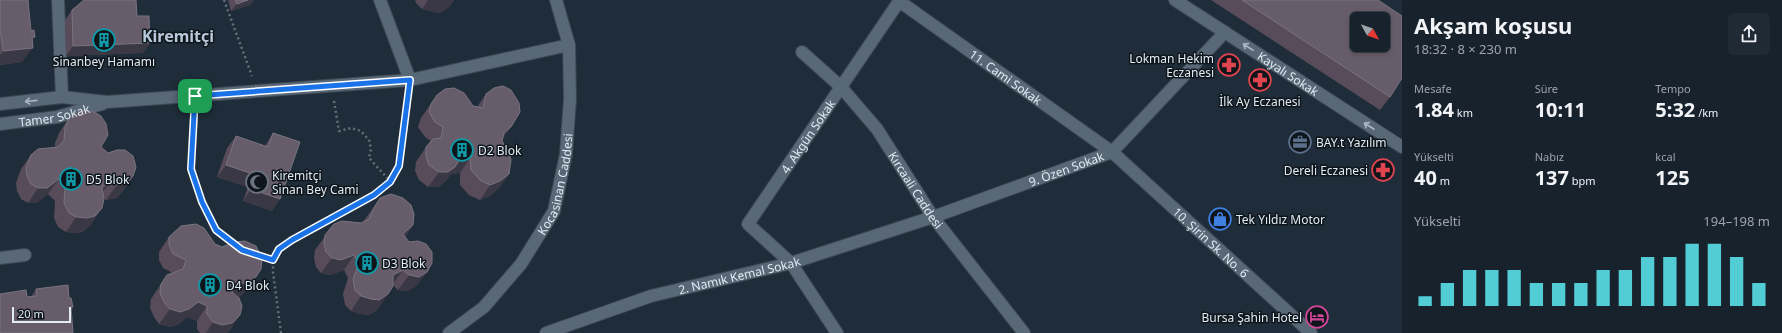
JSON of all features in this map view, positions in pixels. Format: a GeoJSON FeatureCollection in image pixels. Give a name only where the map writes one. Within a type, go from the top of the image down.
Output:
{"type":"FeatureCollection","features":[{"type":"Feature","properties":{"kind":"street"},"geometry":{"type":"LineString","coordinates":[[58,0],[62,97]]}},
{"type":"Feature","properties":{"kind":"street"},"geometry":{"type":"LineString","coordinates":[[380,0],[410,80]]}},
{"type":"Feature","properties":{"kind":"street","name":"Kocasinan Caddesi"},"geometry":{"type":"LineString","coordinates":[[450,333],[484,307],[521,264],[554,211],[566,154],[570,99],[569,45],[556,0]]}},
{"type":"Feature","properties":{"kind":"street","name":"4. Akgün Sokak"},"geometry":{"type":"LineString","coordinates":[[791,263],[748,224],[900,0]]}},
{"type":"Feature","properties":{"kind":"street","name":"11. Cami Sokak"},"geometry":{"type":"LineString","coordinates":[[900,0],[1112,152]]}},
{"type":"Feature","properties":{"kind":"street","name":"Kayalı Sokak"},"geometry":{"type":"LineString","coordinates":[[1175,0],[1402,147]]}},
{"type":"Feature","properties":{"kind":"street","name":"9. Özen Sokak"},"geometry":{"type":"LineString","coordinates":[[933,217],[1112,152],[1225,32]]}},
{"type":"Feature","properties":{"kind":"street"},"geometry":{"type":"LineString","coordinates":[[107,102],[410,80],[569,45]]}},
{"type":"Feature","properties":{"kind":"street","name":"Kırcaali Caddesi"},"geometry":{"type":"LineString","coordinates":[[802,52],[841,87],[878,128],[933,217],[1024,333]]}},
{"type":"Feature","properties":{"kind":"street","name":"Tamer Sokak"},"geometry":{"type":"LineString","coordinates":[[0,104],[62,97],[107,102]]}},
{"type":"Feature","properties":{"kind":"street","name":"Tamer Sokak"},"geometry":{"type":"LineString","coordinates":[[0,124],[57,117],[107,102]]}},
{"type":"Feature","properties":{"kind":"street","name":"10. Şirin Sk. No. 6"},"geometry":{"type":"LineString","coordinates":[[1112,152],[1311,333]]}},
{"type":"Feature","properties":{"kind":"street","name":"2. Namık Kemal Sokak"},"geometry":{"type":"LineString","coordinates":[[546,333],[571,329],[651,296],[791,263],[933,217]]}},
{"type":"Feature","properties":{"kind":"street"},"geometry":{"type":"LineString","coordinates":[[0,258],[25,255]]}},
{"type":"Feature","properties":{"kind":"street"},"geometry":{"type":"LineString","coordinates":[[791,263],[837,333]]}},
{"type":"Feature","properties":{"kind":"path"},"geometry":{"type":"LineString","coordinates":[[224,0],[257,91]]}},
{"type":"Feature","properties":{"kind":"path"},"geometry":{"type":"LineString","coordinates":[[281,333],[273,260],[279,249],[374,195],[390,182],[399,166],[410,80]]}},
{"type":"Feature","properties":{"kind":"path"},"geometry":{"type":"LineString","coordinates":[[331,85],[339,131],[351,128],[361,132],[369,140],[371,149],[369,158],[390,182]]}},
{"type":"Feature","properties":{"kind":"path"},"geometry":{"type":"LineString","coordinates":[[195,96],[191,169],[202,202],[216,230],[237,246]]}},
{"type":"Feature","properties":{"kind":"path"},"geometry":{"type":"LineString","coordinates":[[254,254],[273,260]]}},
{"type":"Feature","properties":{"kind":"building"},"geometry":{"type":"Polygon","coordinates":[[[0,0],[28,0],[31,31],[34,30],[35,37],[32,37],[33,48],[3,51],[0,35],[0,0]]]}},
{"type":"Feature","properties":{"kind":"building","name":"Sinanbey Hamamı"},"geometry":{"type":"Polygon","coordinates":[[[84,0],[136,0],[137,16],[149,16],[150,43],[73,46],[72,10],[84,0]]]}},
{"type":"Feature","properties":{"kind":"building"},"geometry":{"type":"Polygon","coordinates":[[[235,0],[248,0],[237,4],[235,0]]]}},
{"type":"Feature","properties":{"kind":"building"},"geometry":{"type":"Polygon","coordinates":[[[1242,0],[1378,0],[1402,16],[1402,78],[1390,97],[1242,0]]]}},
{"type":"Feature","properties":{"kind":"building","name":"D2 Blok"},"geometry":{"type":"Polygon","coordinates":[[[503,86],[511,90],[519,103],[520,112],[511,127],[504,133],[502,141],[509,152],[511,160],[509,174],[500,181],[490,185],[480,180],[471,170],[470,158],[460,159],[455,167],[448,172],[439,172],[429,165],[426,156],[426,147],[433,139],[441,138],[443,127],[435,122],[429,112],[431,104],[437,95],[445,89],[454,88],[464,93],[473,106],[483,108],[486,94],[494,88],[503,86]]]}},
{"type":"Feature","properties":{"kind":"building","name":"D5 Blok"},"geometry":{"type":"Polygon","coordinates":[[[79,111],[92,111],[101,116],[106,124],[108,135],[101,147],[108,153],[117,150],[125,150],[133,156],[136,167],[133,176],[127,183],[117,185],[110,182],[102,188],[104,199],[102,208],[95,216],[87,218],[76,217],[69,213],[64,203],[65,186],[59,179],[47,188],[38,188],[31,184],[27,176],[26,168],[31,155],[38,149],[58,147],[64,141],[65,128],[69,118],[79,111]]]}},
{"type":"Feature","properties":{"kind":"building","name":"Kiremitçi Sinan Bey Cami"},"geometry":{"type":"Polygon","coordinates":[[[273,133],[300,142],[280,199],[251,189],[256,175],[226,165],[236,136],[268,147],[273,133]]]}},
{"type":"Feature","properties":{"kind":"building","name":"D3 Blok"},"geometry":{"type":"Polygon","coordinates":[[[391,194],[403,198],[411,205],[414,214],[413,225],[403,234],[409,242],[418,241],[426,244],[432,252],[432,263],[427,272],[419,277],[409,275],[403,270],[393,275],[393,286],[388,294],[379,300],[371,299],[361,296],[355,290],[353,279],[359,263],[354,255],[341,260],[332,258],[326,252],[324,243],[325,235],[334,224],[342,221],[361,223],[369,219],[380,198],[391,194]]]}},
{"type":"Feature","properties":{"kind":"building","name":"D4 Blok"},"geometry":{"type":"Polygon","coordinates":[[[196,224],[204,228],[215,244],[222,247],[234,242],[245,241],[256,246],[262,258],[261,269],[256,277],[248,283],[234,283],[232,292],[239,298],[242,306],[240,315],[232,323],[222,325],[213,322],[207,314],[207,306],[198,302],[189,309],[180,312],[170,309],[164,302],[160,293],[161,284],[167,275],[183,269],[186,260],[173,254],[169,245],[169,237],[181,226],[196,224]]]}},
{"type":"Feature","properties":{"kind":"building"},"geometry":{"type":"Polygon","coordinates":[[[68,285],[69,298],[71,298],[73,307],[71,307],[73,333],[0,333],[0,294],[26,290],[27,297],[37,296],[36,289],[68,285]]]}},
{"type":"Feature","properties":{"kind":"place","name":"Sinanbey Hamamı"},"geometry":{"type":"Point","coordinates":[104,40]}},
{"type":"Feature","properties":{"kind":"place","name":"Lokman Hekim Eczanesi"},"geometry":{"type":"Point","coordinates":[1229,65]}},
{"type":"Feature","properties":{"kind":"place","name":"İlk Ay Eczanesi"},"geometry":{"type":"Point","coordinates":[1260,80]}},
{"type":"Feature","properties":{"kind":"place","name":"BAY.t Yazılım"},"geometry":{"type":"Point","coordinates":[1300,142]}},
{"type":"Feature","properties":{"kind":"place","name":"D2 Blok"},"geometry":{"type":"Point","coordinates":[462,150]}},
{"type":"Feature","properties":{"kind":"place","name":"Dereli Eczanesi"},"geometry":{"type":"Point","coordinates":[1383,170]}},
{"type":"Feature","properties":{"kind":"place","name":"D5 Blok"},"geometry":{"type":"Point","coordinates":[71,179]}},
{"type":"Feature","properties":{"kind":"place","name":"Kiremitçi Sinan Bey Cami"},"geometry":{"type":"Point","coordinates":[257,182]}},
{"type":"Feature","properties":{"kind":"place","name":"Tek Yıldız Motor"},"geometry":{"type":"Point","coordinates":[1220,219]}},
{"type":"Feature","properties":{"kind":"place","name":"D3 Blok"},"geometry":{"type":"Point","coordinates":[367,263]}},
{"type":"Feature","properties":{"kind":"place","name":"D4 Blok"},"geometry":{"type":"Point","coordinates":[210,285]}},
{"type":"Feature","properties":{"kind":"place","name":"Bursa Şahin Hotel"},"geometry":{"type":"Point","coordinates":[1317,317]}},
{"type":"Feature","properties":{"kind":"district","name":"Kiremitçi"},"geometry":{"type":"Point","coordinates":[178,36]}},
{"type":"Feature","properties":{"kind":"route"},"geometry":{"type":"LineString","coordinates":[[410,80],[404,137],[399,166],[390,182],[374,195],[292,240],[279,249],[273,260],[242,250],[216,230],[202,202],[191,169],[195,96],[410,80]]}}]}
